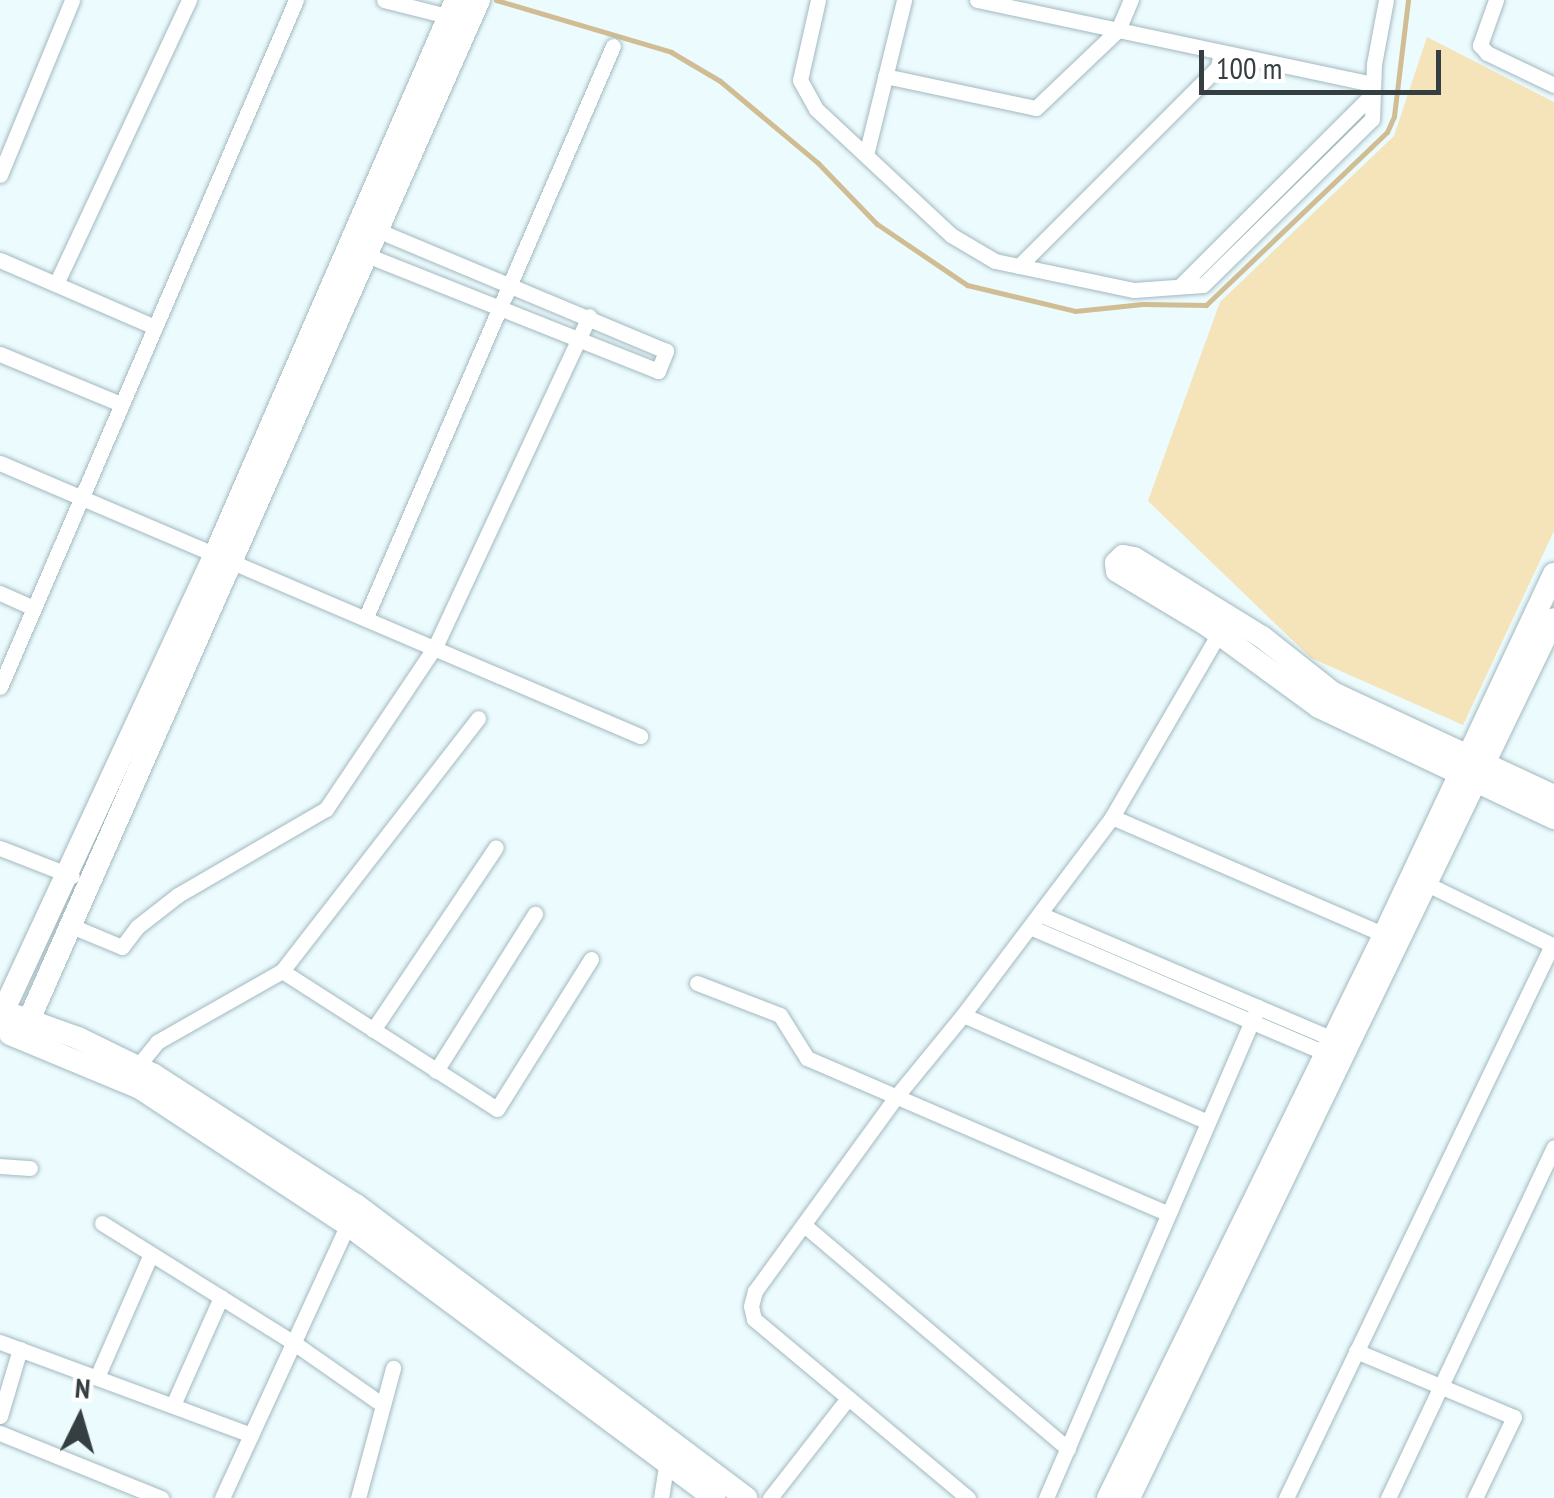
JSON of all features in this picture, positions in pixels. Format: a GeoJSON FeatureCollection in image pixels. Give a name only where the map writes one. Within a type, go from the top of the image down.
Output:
{"type":"FeatureCollection","features":[{"type":"Feature","properties":{"kind":"street"},"geometry":{"type":"LineString","coordinates":[[0,175],[72,0]]}},
{"type":"Feature","properties":{"kind":"street"},"geometry":{"type":"LineString","coordinates":[[56,284],[189,0]]}},
{"type":"Feature","properties":{"kind":"street"},"geometry":{"type":"LineString","coordinates":[[0,688],[296,0]]}},
{"type":"Feature","properties":{"kind":"street"},"geometry":{"type":"LineString","coordinates":[[9,1021],[79,879],[226,556],[463,10],[384,0]]}},
{"type":"Feature","properties":{"kind":"street"},"geometry":{"type":"LineString","coordinates":[[818,0],[800,80],[816,109],[951,235],[995,261],[1134,290],[1180,286],[1372,90],[1386,0]]}},
{"type":"Feature","properties":{"kind":"street"},"geometry":{"type":"LineString","coordinates":[[866,156],[904,0]]}},
{"type":"Feature","properties":{"kind":"street"},"geometry":{"type":"LineString","coordinates":[[977,0],[1221,52],[1372,90]]}},
{"type":"Feature","properties":{"kind":"street"},"geometry":{"type":"LineString","coordinates":[[886,76],[1036,108],[1118,30],[1132,0]]}},
{"type":"Feature","properties":{"kind":"street"},"geometry":{"type":"LineString","coordinates":[[1496,0],[1480,45],[1486,53],[1554,84]]}},
{"type":"Feature","properties":{"kind":"street"},"geometry":{"type":"LineString","coordinates":[[366,618],[613,46]]}},
{"type":"Feature","properties":{"kind":"street"},"geometry":{"type":"LineString","coordinates":[[1018,266],[1218,66],[1221,52]]}},
{"type":"Feature","properties":{"kind":"street"},"geometry":{"type":"LineString","coordinates":[[358,251],[658,371],[666,351],[589,316],[508,288],[369,226]]}},
{"type":"Feature","properties":{"kind":"street"},"geometry":{"type":"LineString","coordinates":[[0,260],[154,327]]}},
{"type":"Feature","properties":{"kind":"street"},"geometry":{"type":"LineString","coordinates":[[70,925],[122,947],[137,927],[178,895],[326,809],[436,647],[589,316]]}},
{"type":"Feature","properties":{"kind":"street"},"geometry":{"type":"LineString","coordinates":[[0,354],[121,404]]}},
{"type":"Feature","properties":{"kind":"street"},"geometry":{"type":"LineString","coordinates":[[0,463],[226,556],[640,736]]}},
{"type":"Feature","properties":{"kind":"street"},"geometry":{"type":"LineString","coordinates":[[1391,938],[1426,884],[1554,574]]}},
{"type":"Feature","properties":{"kind":"street"},"geometry":{"type":"LineString","coordinates":[[0,593],[34,608]]}},
{"type":"Feature","properties":{"kind":"street"},"geometry":{"type":"LineString","coordinates":[[1108,1498],[1337,1049],[1472,769],[1554,619]]}},
{"type":"Feature","properties":{"kind":"street"},"geometry":{"type":"LineString","coordinates":[[968,1498],[754,1319],[750,1306],[755,1290],[894,1098],[1036,921],[1112,817],[1224,625],[1554,818]]}},
{"type":"Feature","properties":{"kind":"street"},"geometry":{"type":"LineString","coordinates":[[137,1067],[157,1042],[282,971],[478,718]]}},
{"type":"Feature","properties":{"kind":"street"},"geometry":{"type":"LineString","coordinates":[[1472,769],[1554,796]]}},
{"type":"Feature","properties":{"kind":"street"},"geometry":{"type":"LineString","coordinates":[[1112,817],[1391,938]]}},
{"type":"Feature","properties":{"kind":"street"},"geometry":{"type":"LineString","coordinates":[[373,1030],[496,847]]}},
{"type":"Feature","properties":{"kind":"street"},"geometry":{"type":"LineString","coordinates":[[0,848],[79,879]]}},
{"type":"Feature","properties":{"kind":"street"},"geometry":{"type":"LineString","coordinates":[[9,1021],[70,925],[79,879]]}},
{"type":"Feature","properties":{"kind":"street"},"geometry":{"type":"LineString","coordinates":[[1286,1498],[1553,945],[1426,884]]}},
{"type":"Feature","properties":{"kind":"street"},"geometry":{"type":"LineString","coordinates":[[436,1070],[535,914]]}},
{"type":"Feature","properties":{"kind":"street"},"geometry":{"type":"LineString","coordinates":[[1036,921],[1337,1049]]}},
{"type":"Feature","properties":{"kind":"street"},"geometry":{"type":"LineString","coordinates":[[282,971],[497,1110],[591,959]]}},
{"type":"Feature","properties":{"kind":"street"},"geometry":{"type":"LineString","coordinates":[[697,983],[780,1014],[807,1058],[1167,1213]]}},
{"type":"Feature","properties":{"kind":"street"},"geometry":{"type":"LineString","coordinates":[[1046,1498],[1254,1014]]}},
{"type":"Feature","properties":{"kind":"street"},"geometry":{"type":"LineString","coordinates":[[962,1015],[1206,1121]]}},
{"type":"Feature","properties":{"kind":"street"},"geometry":{"type":"LineString","coordinates":[[9,1021],[137,1067],[352,1215],[746,1498]]}},
{"type":"Feature","properties":{"kind":"street"},"geometry":{"type":"LineString","coordinates":[[9,1021],[140,1088],[352,1215]]}},
{"type":"Feature","properties":{"kind":"street"},"geometry":{"type":"LineString","coordinates":[[1129,1498],[1337,1049]]}},
{"type":"Feature","properties":{"kind":"street"},"geometry":{"type":"LineString","coordinates":[[1388,1498],[1554,1147]]}},
{"type":"Feature","properties":{"kind":"street"},"geometry":{"type":"LineString","coordinates":[[0,1166],[30,1168]]}},
{"type":"Feature","properties":{"kind":"street"},"geometry":{"type":"LineString","coordinates":[[222,1498],[352,1215]]}},
{"type":"Feature","properties":{"kind":"street"},"geometry":{"type":"LineString","coordinates":[[102,1223],[294,1343],[384,1405]]}},
{"type":"Feature","properties":{"kind":"street"},"geometry":{"type":"LineString","coordinates":[[804,1226],[1068,1449]]}},
{"type":"Feature","properties":{"kind":"street"},"geometry":{"type":"LineString","coordinates":[[97,1377],[152,1254]]}},
{"type":"Feature","properties":{"kind":"street"},"geometry":{"type":"LineString","coordinates":[[173,1405],[221,1297]]}},
{"type":"Feature","properties":{"kind":"street"},"geometry":{"type":"LineString","coordinates":[[0,1342],[252,1434]]}},
{"type":"Feature","properties":{"kind":"street"},"geometry":{"type":"LineString","coordinates":[[0,1416],[20,1349]]}},
{"type":"Feature","properties":{"kind":"street"},"geometry":{"type":"LineString","coordinates":[[1356,1351],[1514,1417],[1476,1498]]}},
{"type":"Feature","properties":{"kind":"street"},"geometry":{"type":"LineString","coordinates":[[358,1498],[393,1368]]}},
{"type":"Feature","properties":{"kind":"street"},"geometry":{"type":"LineString","coordinates":[[571,1375],[714,1498]]}},
{"type":"Feature","properties":{"kind":"street"},"geometry":{"type":"LineString","coordinates":[[770,1498],[848,1398]]}},
{"type":"Feature","properties":{"kind":"street"},"geometry":{"type":"LineString","coordinates":[[0,1434],[161,1498]]}},
{"type":"Feature","properties":{"kind":"street"},"geometry":{"type":"LineString","coordinates":[[661,1498],[667,1461]]}},
{"type":"Feature","properties":{"kind":"shaded area"},"geometry":{"type":"Polygon","coordinates":[[[1427,37],[1554,102],[1554,531],[1463,725],[1311,658],[1148,501],[1220,302],[1394,136],[1427,37]]]}},
{"type":"Feature","properties":{"kind":"waterway"},"geometry":{"type":"LineString","coordinates":[[496,0],[671,52],[720,81],[818,163],[877,224],[967,285],[1075,311],[1143,304],[1206,305],[1387,132],[1394,116],[1408,0]]}}]}
